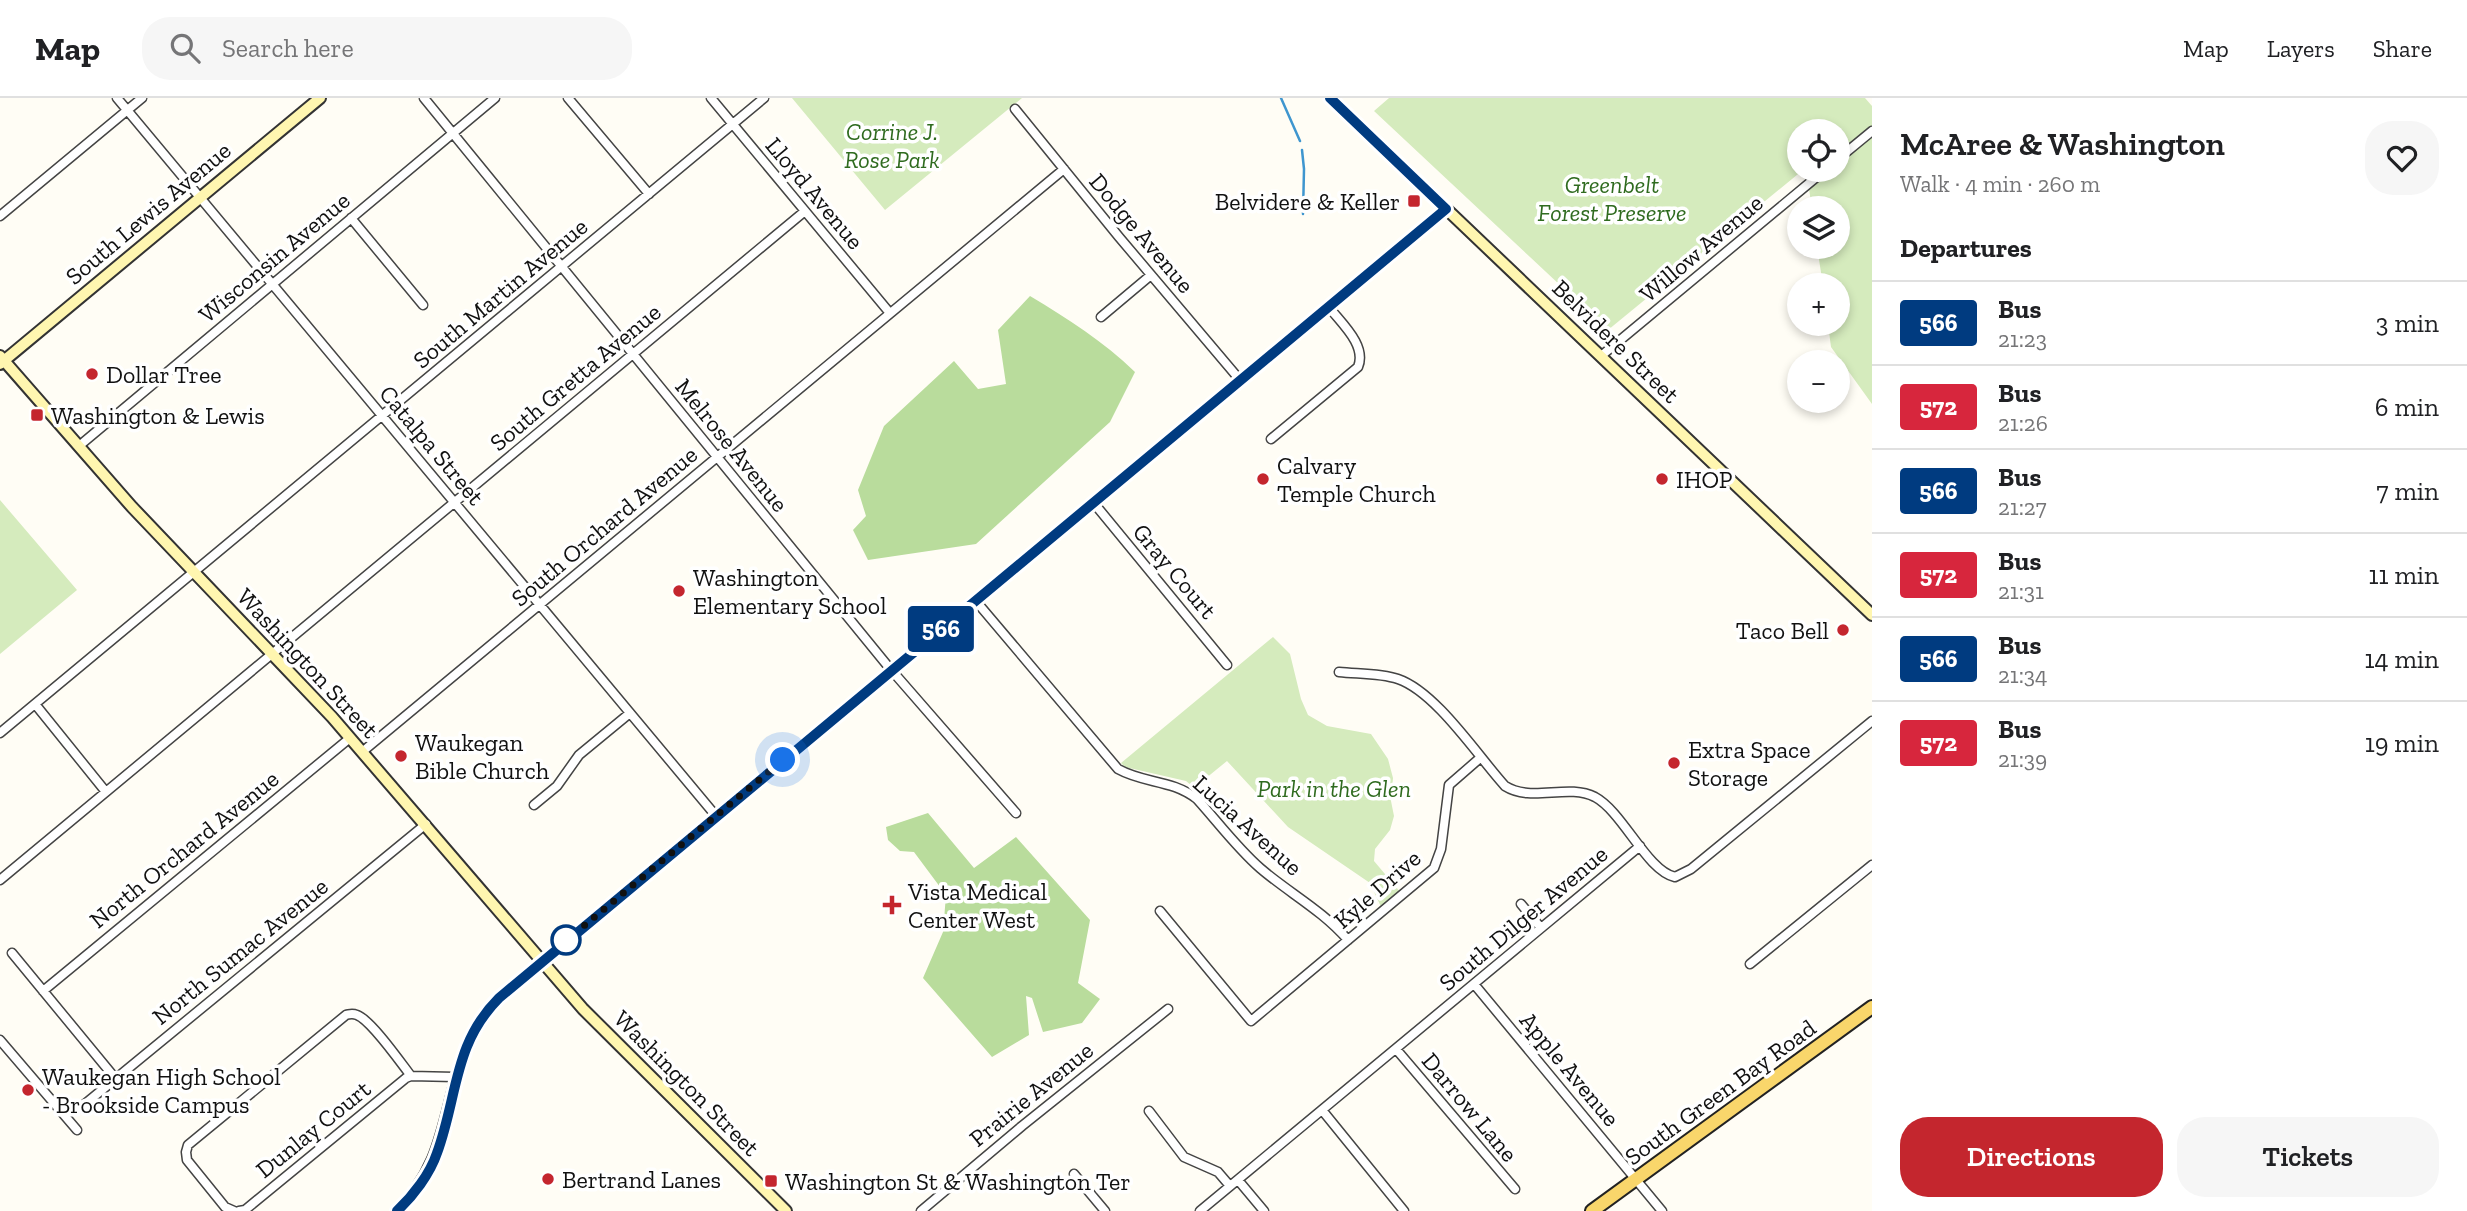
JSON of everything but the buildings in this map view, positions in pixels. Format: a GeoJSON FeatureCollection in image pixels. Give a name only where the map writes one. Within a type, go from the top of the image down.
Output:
{"type":"FeatureCollection","features":[{"type":"Feature","properties":{"kind":"main road","name":"South Lewis Avenue"},"geometry":{"type":"LineString","coordinates":[[1,360],[320,98]]}},
{"type":"Feature","properties":{"kind":"main road","name":"Belvidere Street"},"geometry":{"type":"LineString","coordinates":[[1331,98],[1872,615]]}},
{"type":"Feature","properties":{"kind":"main road"},"geometry":{"type":"LineString","coordinates":[[398,1211],[410,1199],[436,1156],[450,1110],[455,1077],[467,1042],[481,1019],[499,998],[1446,209]]}},
{"type":"Feature","properties":{"kind":"main road","name":"Washington Street"},"geometry":{"type":"LineString","coordinates":[[1,360],[132,507],[350,738],[583,1009],[786,1211]]}},
{"type":"Feature","properties":{"kind":"main road","name":"South Green Bay Road"},"geometry":{"type":"LineString","coordinates":[[1592,1211],[1872,1007]]}},
{"type":"Feature","properties":{"kind":"street","name":"Catalpa Street"},"geometry":{"type":"LineString","coordinates":[[117,98],[716,816]]}},
{"type":"Feature","properties":{"kind":"street"},"geometry":{"type":"LineString","coordinates":[[0,216],[142,98]]}},
{"type":"Feature","properties":{"kind":"street","name":"Melrose Avenue"},"geometry":{"type":"LineString","coordinates":[[424,98],[891,670],[1016,813]]}},
{"type":"Feature","properties":{"kind":"street","name":"Wisconsin Avenue"},"geometry":{"type":"LineString","coordinates":[[79,446],[495,98]]}},
{"type":"Feature","properties":{"kind":"street"},"geometry":{"type":"LineString","coordinates":[[568,98],[649,194]]}},
{"type":"Feature","properties":{"kind":"street","name":"Lloyd Avenue"},"geometry":{"type":"LineString","coordinates":[[711,98],[889,312]]}},
{"type":"Feature","properties":{"kind":"street","name":"South Martin Avenue"},"geometry":{"type":"LineString","coordinates":[[0,733],[764,98]]}},
{"type":"Feature","properties":{"kind":"street","name":"Dodge Avenue"},"geometry":{"type":"LineString","coordinates":[[1016,109],[1240,380]]}},
{"type":"Feature","properties":{"kind":"street"},"geometry":{"type":"LineString","coordinates":[[1850,149],[1872,131]]}},
{"type":"Feature","properties":{"kind":"street","name":"South Orchard Avenue"},"geometry":{"type":"LineString","coordinates":[[362,752],[1064,169]]}},
{"type":"Feature","properties":{"kind":"street","name":"Willow Avenue"},"geometry":{"type":"LineString","coordinates":[[1601,356],[1811,182]]}},
{"type":"Feature","properties":{"kind":"street","name":"South Gretta Avenue"},"geometry":{"type":"LineString","coordinates":[[0,880],[805,211]]}},
{"type":"Feature","properties":{"kind":"street"},"geometry":{"type":"LineString","coordinates":[[351,218],[424,305]]}},
{"type":"Feature","properties":{"kind":"street"},"geometry":{"type":"LineString","coordinates":[[1101,317],[1151,275]]}},
{"type":"Feature","properties":{"kind":"street"},"geometry":{"type":"LineString","coordinates":[[1271,439],[1358,367],[1361,359],[1360,347],[1328,306]]}},
{"type":"Feature","properties":{"kind":"street","name":"Gray Court"},"geometry":{"type":"LineString","coordinates":[[1093,502],[1227,665]]}},
{"type":"Feature","properties":{"kind":"street","name":"Lucia Avenue"},"geometry":{"type":"LineString","coordinates":[[975,600],[1118,769],[1187,791],[1259,867],[1316,908],[1348,940]]}},
{"type":"Feature","properties":{"kind":"street"},"geometry":{"type":"LineString","coordinates":[[1339,672],[1388,677],[1413,686],[1435,704],[1504,786],[1511,790],[1548,793],[1569,791],[1597,798],[1608,807],[1640,846]]}},
{"type":"Feature","properties":{"kind":"street"},"geometry":{"type":"LineString","coordinates":[[35,704],[107,792]]}},
{"type":"Feature","properties":{"kind":"street"},"geometry":{"type":"LineString","coordinates":[[534,805],[557,786],[579,755],[630,713]]}},
{"type":"Feature","properties":{"kind":"street","name":"South Dilger Avenue"},"geometry":{"type":"LineString","coordinates":[[1200,1211],[1640,846],[1669,876],[1683,874],[1872,721]]}},
{"type":"Feature","properties":{"kind":"street","name":"North Orchard Avenue"},"geometry":{"type":"LineString","coordinates":[[43,990],[350,738]]}},
{"type":"Feature","properties":{"kind":"street","name":"Kyle Drive"},"geometry":{"type":"LineString","coordinates":[[1160,911],[1251,1025],[1434,868],[1441,849],[1449,785],[1479,758]]}},
{"type":"Feature","properties":{"kind":"street","name":"North Sumac Avenue"},"geometry":{"type":"LineString","coordinates":[[80,1108],[426,824]]}},
{"type":"Feature","properties":{"kind":"street"},"geometry":{"type":"LineString","coordinates":[[1750,964],[1872,865]]}},
{"type":"Feature","properties":{"kind":"street"},"geometry":{"type":"LineString","coordinates":[[1521,904],[1541,928]]}},
{"type":"Feature","properties":{"kind":"street"},"geometry":{"type":"LineString","coordinates":[[12,953],[115,1078]]}},
{"type":"Feature","properties":{"kind":"street","name":"Apple Avenue"},"geometry":{"type":"LineString","coordinates":[[1474,984],[1662,1211]]}},
{"type":"Feature","properties":{"kind":"street","name":"Prairie Avenue"},"geometry":{"type":"LineString","coordinates":[[921,1211],[1168,1009]]}},
{"type":"Feature","properties":{"kind":"street","name":"Dunlay Court"},"geometry":{"type":"LineString","coordinates":[[346,1015],[359,1015],[411,1076],[245,1210],[237,1211],[225,1207],[187,1160],[188,1145],[346,1015]]}},
{"type":"Feature","properties":{"kind":"street"},"geometry":{"type":"LineString","coordinates":[[0,1040],[77,1130]]}},
{"type":"Feature","properties":{"kind":"street","name":"Darrow Lane"},"geometry":{"type":"LineString","coordinates":[[1396,1049],[1515,1189]]}},
{"type":"Feature","properties":{"kind":"street"},"geometry":{"type":"LineString","coordinates":[[411,1076],[455,1077]]}},
{"type":"Feature","properties":{"kind":"street"},"geometry":{"type":"LineString","coordinates":[[1322,1110],[1404,1211]]}},
{"type":"Feature","properties":{"kind":"street"},"geometry":{"type":"LineString","coordinates":[[1149,1111],[1184,1157],[1217,1172],[1230,1186]]}},
{"type":"Feature","properties":{"kind":"street"},"geometry":{"type":"LineString","coordinates":[[1074,1174],[1105,1211]]}},
{"type":"Feature","properties":{"kind":"street"},"geometry":{"type":"LineString","coordinates":[[1238,1180],[1264,1211]]}},
{"type":"Feature","properties":{"kind":"green space","name":"Corrine J. Rose Park"},"geometry":{"type":"Polygon","coordinates":[[[792,98],[1022,98],[885,210],[792,98]]]}},
{"type":"Feature","properties":{"kind":"green space","name":"Greenbelt Forest Preserve"},"geometry":{"type":"Polygon","coordinates":[[[1389,98],[1865,98],[1872,106],[1872,404],[1850,373],[1850,350],[1833,350],[1831,347],[1830,336],[1850,336],[1850,273],[1821,273],[1819,259],[1850,259],[1850,196],[1810,196],[1808,182],[1850,182],[1850,119],[1787,119],[1788,182],[1608,330],[1374,111],[1389,98]]]}},
{"type":"Feature","properties":{"kind":"green space"},"geometry":{"type":"Polygon","coordinates":[[[1030,296],[1098,340],[1135,372],[1110,422],[976,544],[868,560],[853,530],[866,516],[858,490],[884,426],[954,361],[978,389],[1006,384],[998,330],[1030,296]]]}},
{"type":"Feature","properties":{"kind":"green space"},"geometry":{"type":"Polygon","coordinates":[[[0,500],[77,590],[0,654],[0,500]]]}},
{"type":"Feature","properties":{"kind":"green space","name":"Park in the Glen"},"geometry":{"type":"Polygon","coordinates":[[[1273,637],[1290,654],[1301,699],[1308,715],[1327,726],[1371,734],[1388,759],[1393,778],[1391,801],[1394,816],[1390,830],[1375,849],[1374,861],[1401,893],[1382,909],[1370,883],[1288,827],[1227,761],[1200,783],[1192,786],[1186,781],[1125,767],[1121,763],[1273,637]]]}},
{"type":"Feature","properties":{"kind":"green space"},"geometry":{"type":"Polygon","coordinates":[[[928,813],[974,868],[1016,837],[1090,920],[1078,983],[1100,999],[1082,1023],[1043,1032],[1032,998],[1026,996],[1029,1035],[992,1057],[923,978],[943,932],[946,895],[914,852],[900,851],[888,840],[886,827],[928,813]]]}},
{"type":"Feature","properties":{"kind":"waterway"},"geometry":{"type":"LineString","coordinates":[[1281,98],[1300,141]]}},
{"type":"Feature","properties":{"kind":"waterway"},"geometry":{"type":"LineString","coordinates":[[1302,150],[1303,214]]}},
{"type":"Feature","properties":{"kind":"bus line","name":"566"},"geometry":{"type":"LineString","coordinates":[[397,1211],[410,1199],[436,1156],[450,1110],[455,1077],[467,1042],[477,1024],[499,998],[1446,209],[1330,98]]}},
{"type":"Feature","properties":{"kind":"place","name":"Belvidere & Keller"},"geometry":{"type":"Point","coordinates":[1414,201]}},
{"type":"Feature","properties":{"kind":"place","name":"Dollar Tree"},"geometry":{"type":"Point","coordinates":[92,374]}},
{"type":"Feature","properties":{"kind":"place","name":"Washington & Lewis"},"geometry":{"type":"Point","coordinates":[37,415]}},
{"type":"Feature","properties":{"kind":"place","name":"Calvary Temple Church"},"geometry":{"type":"Point","coordinates":[1263,479]}},
{"type":"Feature","properties":{"kind":"place","name":"IHOP"},"geometry":{"type":"Point","coordinates":[1662,479]}},
{"type":"Feature","properties":{"kind":"place","name":"Washington Elementary School"},"geometry":{"type":"Point","coordinates":[679,591]}},
{"type":"Feature","properties":{"kind":"place","name":"Taco Bell"},"geometry":{"type":"Point","coordinates":[1843,630]}},
{"type":"Feature","properties":{"kind":"place","name":"Waukegan Bible Church"},"geometry":{"type":"Point","coordinates":[401,756]}},
{"type":"Feature","properties":{"kind":"place","name":"Extra Space Storage"},"geometry":{"type":"Point","coordinates":[1674,763]}},
{"type":"Feature","properties":{"kind":"place","name":"Vista Medical Center West"},"geometry":{"type":"Point","coordinates":[892,905]}},
{"type":"Feature","properties":{"kind":"place","name":"Waukegan High School - Brookside Campus"},"geometry":{"type":"Point","coordinates":[28,1090]}},
{"type":"Feature","properties":{"kind":"place","name":"Bertrand Lanes"},"geometry":{"type":"Point","coordinates":[548,1179]}},
{"type":"Feature","properties":{"kind":"place","name":"Washington St & Washington Ter"},"geometry":{"type":"Point","coordinates":[771,1181]}},
{"type":"Feature","properties":{"kind":"route"},"geometry":{"type":"LineString","coordinates":[[566,940],[561,945],[783,760]]}}]}
